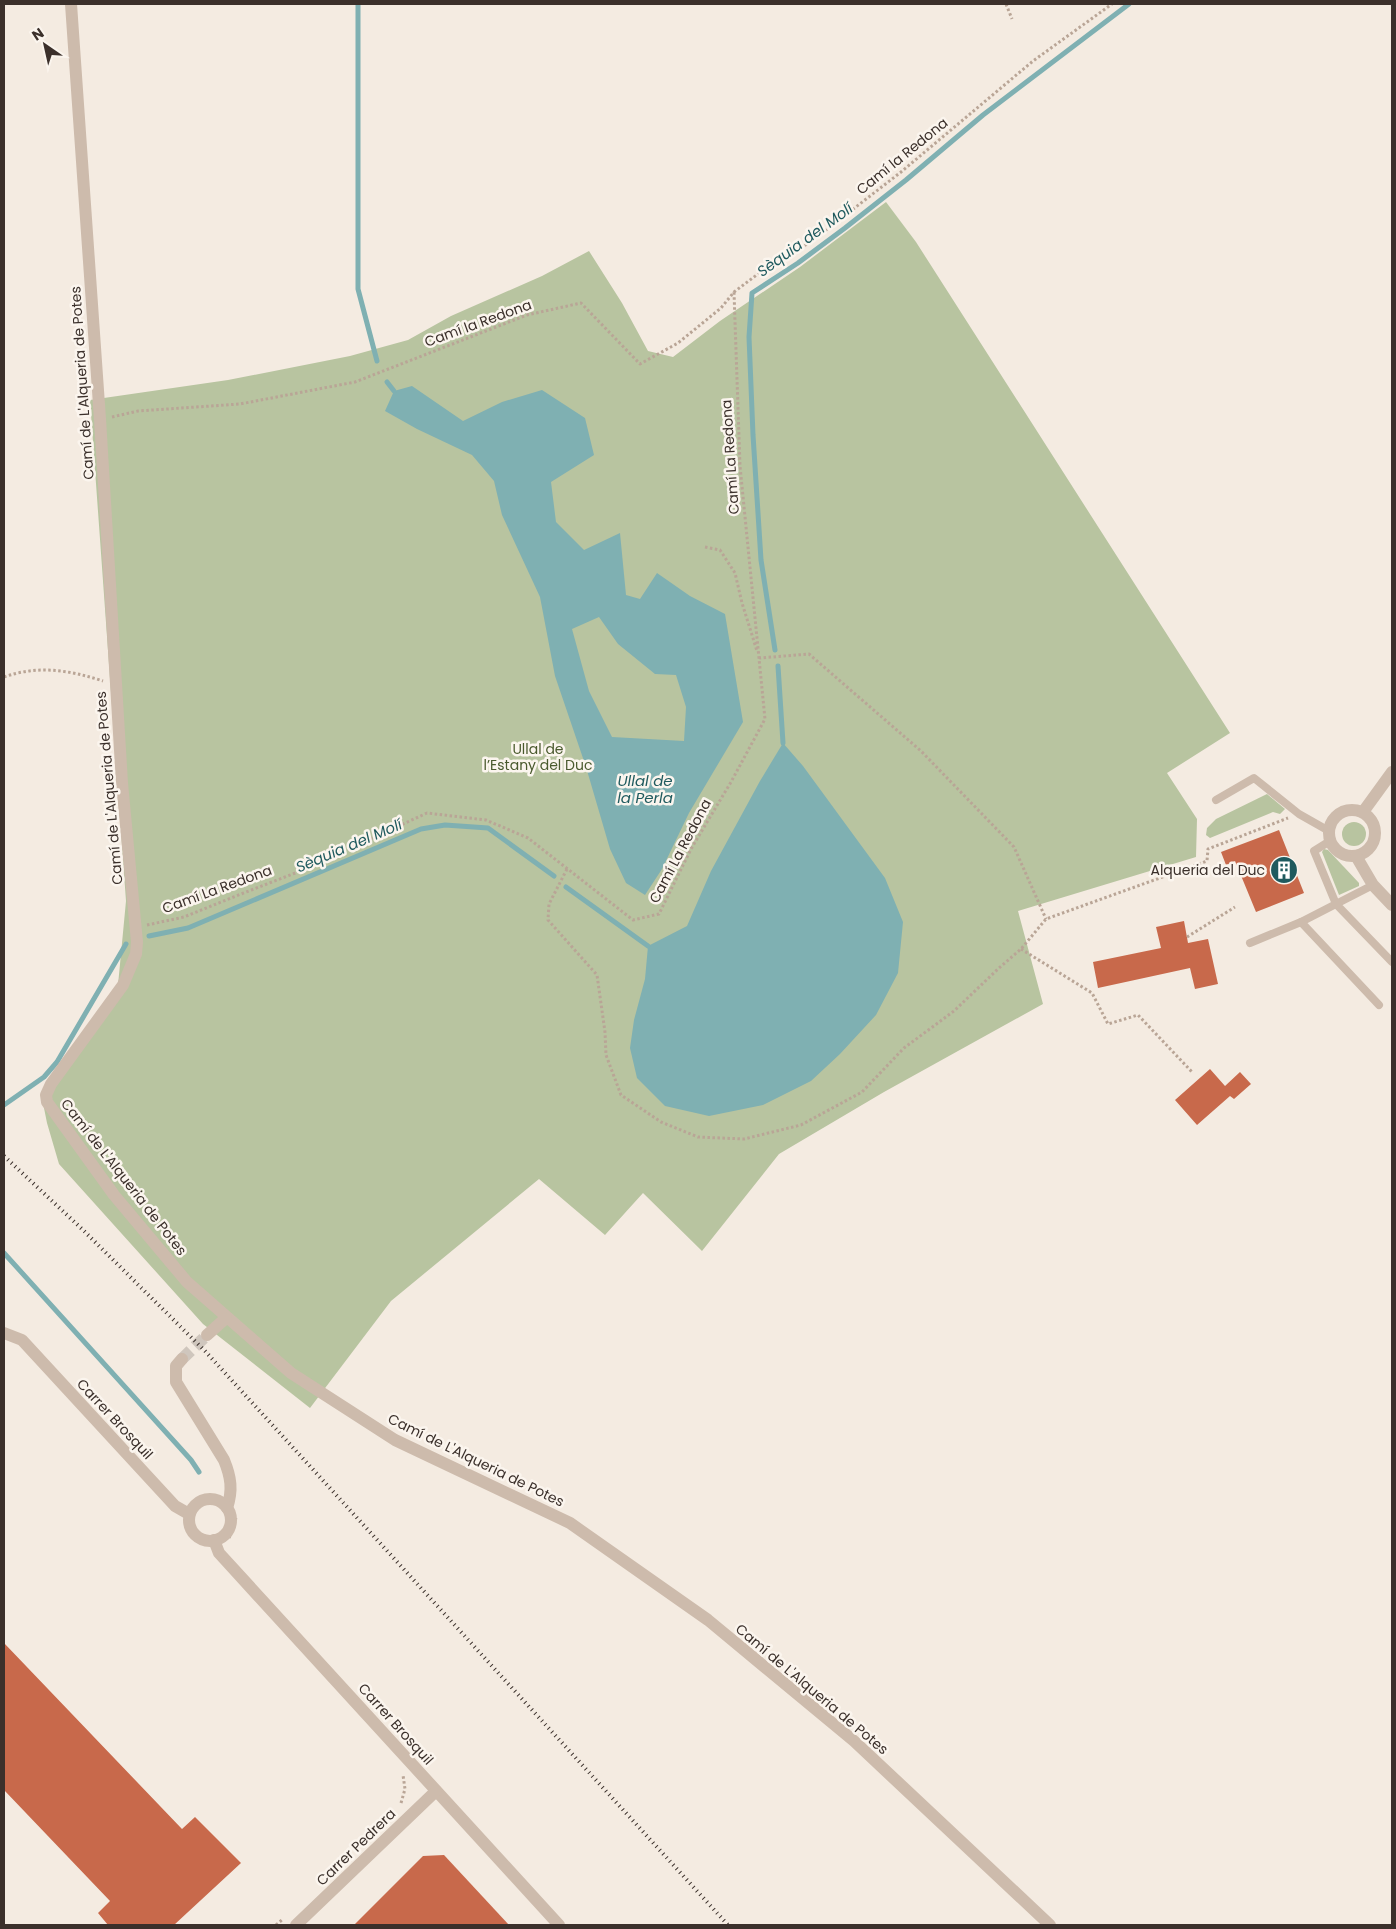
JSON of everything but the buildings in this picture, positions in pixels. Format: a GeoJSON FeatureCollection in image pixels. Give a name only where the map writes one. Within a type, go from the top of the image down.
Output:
{"type":"FeatureCollection","features":[{"type":"Feature","properties":{"kind":"street","name":"Camí de L'Alqueria de Potes"},"geometry":{"type":"LineString","coordinates":[[72,4],[122,784],[137,927],[136,954],[123,985],[51,1084],[46,1095],[47,1102],[114,1195],[187,1282],[291,1373],[395,1440],[570,1523],[708,1620],[854,1741],[1050,1925]]}},
{"type":"Feature","properties":{"kind":"street"},"geometry":{"type":"LineString","coordinates":[[1363,812],[1392,772]]}},
{"type":"Feature","properties":{"kind":"street"},"geometry":{"type":"LineString","coordinates":[[1348,810],[1363,812],[1373,822],[1375,837],[1369,850],[1356,856],[1340,853],[1334,848],[1329,836],[1330,824],[1341,813],[1348,810]]}},
{"type":"Feature","properties":{"kind":"street"},"geometry":{"type":"LineString","coordinates":[[1356,856],[1374,884],[1392,905]]}},
{"type":"Feature","properties":{"kind":"street"},"geometry":{"type":"LineString","coordinates":[[207,1336],[226,1318]]}},
{"type":"Feature","properties":{"kind":"street","name":"Carrer Brosquil"},"geometry":{"type":"LineString","coordinates":[[4,1333],[22,1340],[176,1506],[189,1514]]}},
{"type":"Feature","properties":{"kind":"street"},"geometry":{"type":"LineString","coordinates":[[182,1359],[176,1366],[176,1382],[224,1460],[230,1474],[231,1496],[227,1508]]}},
{"type":"Feature","properties":{"kind":"street"},"geometry":{"type":"LineString","coordinates":[[204,1500],[218,1500],[227,1508],[230,1516],[228,1529],[225,1534],[214,1540],[207,1540],[194,1534],[189,1521],[189,1514],[197,1503],[204,1500]]}},
{"type":"Feature","properties":{"kind":"street","name":"Carrer Brosquil"},"geometry":{"type":"LineString","coordinates":[[214,1540],[219,1553],[559,1925]]}},
{"type":"Feature","properties":{"kind":"street","name":"Carrer Pedrera"},"geometry":{"type":"LineString","coordinates":[[296,1925],[436,1791]]}},
{"type":"Feature","properties":{"kind":"lane"},"geometry":{"type":"LineString","coordinates":[[1216,800],[1254,778],[1329,836],[1314,850],[1336,904],[1392,962]]}},
{"type":"Feature","properties":{"kind":"lane"},"geometry":{"type":"LineString","coordinates":[[1250,943],[1302,922],[1374,884]]}},
{"type":"Feature","properties":{"kind":"lane"},"geometry":{"type":"LineString","coordinates":[[1302,922],[1379,1005]]}},
{"type":"Feature","properties":{"kind":"path"},"geometry":{"type":"LineString","coordinates":[[1006,4],[1012,19]]}},
{"type":"Feature","properties":{"kind":"path","name":"Camí la Redona"},"geometry":{"type":"LineString","coordinates":[[100,419],[138,411],[240,404],[355,382],[527,314],[581,304],[640,364],[678,343],[721,308],[734,292],[762,271],[819,235],[901,172],[1033,61],[1112,4]]}},
{"type":"Feature","properties":{"kind":"path","name":"Camí La Redona"},"geometry":{"type":"LineString","coordinates":[[137,927],[184,917],[303,870],[427,813],[486,820],[528,838],[633,920],[660,914],[690,849],[731,782],[765,719],[740,466],[734,292]]}},
{"type":"Feature","properties":{"kind":"path"},"geometry":{"type":"LineString","coordinates":[[705,547],[720,550],[735,573],[742,603],[760,658],[809,654],[921,751],[1014,847],[1046,919]]}},
{"type":"Feature","properties":{"kind":"path"},"geometry":{"type":"LineString","coordinates":[[4,677],[14,673],[44,668],[85,675],[106,682],[110,688],[116,689]]}},
{"type":"Feature","properties":{"kind":"path"},"geometry":{"type":"LineString","coordinates":[[567,868],[549,904],[548,920],[597,975],[605,1032],[606,1055],[620,1095],[661,1122],[698,1137],[744,1139],[800,1125],[862,1092],[904,1048],[954,1012],[1021,948],[1046,919],[1207,861],[1208,849],[1299,814]]}},
{"type":"Feature","properties":{"kind":"path"},"geometry":{"type":"LineString","coordinates":[[1187,937],[1235,907]]}},
{"type":"Feature","properties":{"kind":"path"},"geometry":{"type":"LineString","coordinates":[[1021,948],[1092,993],[1108,1024],[1138,1015],[1193,1073]]}},
{"type":"Feature","properties":{"kind":"green space","name":"Ullal de l’Estany del Duc"},"geometry":{"type":"Polygon","coordinates":[[[886,202],[916,242],[1230,733],[1167,773],[1197,819],[1196,857],[1018,911],[1043,1004],[884,1092],[779,1154],[702,1251],[643,1193],[605,1235],[539,1179],[391,1301],[310,1408],[203,1324],[59,1164],[47,1123],[42,1098],[118,985],[126,901],[90,400],[228,380],[350,356],[408,340],[451,316],[542,276],[589,251],[622,303],[648,351],[673,357],[720,321],[800,267],[886,202]]]}},
{"type":"Feature","properties":{"kind":"green space"},"geometry":{"type":"Polygon","coordinates":[[[1267,794],[1285,809],[1280,814],[1273,812],[1210,838],[1206,835],[1207,828],[1216,819],[1267,794]]]}},
{"type":"Feature","properties":{"kind":"green space"},"geometry":{"type":"Polygon","coordinates":[[[1354,822],[1362,826],[1366,834],[1362,842],[1354,846],[1346,842],[1342,834],[1346,826],[1354,822]]]}},
{"type":"Feature","properties":{"kind":"green space"},"geometry":{"type":"Polygon","coordinates":[[[1324,849],[1328,850],[1359,883],[1359,886],[1339,895],[1322,852],[1324,849]]]}},
{"type":"Feature","properties":{"kind":"water","name":"Ullal de la Perla"},"geometry":{"type":"Polygon","coordinates":[[[412,386],[463,421],[502,402],[542,390],[585,418],[594,455],[551,482],[556,522],[584,550],[620,533],[626,595],[640,599],[657,573],[690,596],[725,614],[743,722],[689,813],[662,869],[645,895],[626,883],[610,849],[586,767],[555,676],[540,597],[502,515],[494,481],[472,455],[417,429],[385,411],[394,391],[412,386]],[[599,617],[572,629],[589,691],[612,737],[684,741],[686,707],[676,675],[655,674],[618,644],[599,617]]]}},
{"type":"Feature","properties":{"kind":"water"},"geometry":{"type":"Polygon","coordinates":[[[783,743],[803,766],[885,878],[903,922],[898,973],[876,1015],[840,1054],[811,1081],[763,1105],[709,1116],[665,1106],[637,1078],[630,1048],[634,1020],[645,979],[648,946],[687,926],[711,871],[783,743]]]}},
{"type":"Feature","properties":{"kind":"waterway"},"geometry":{"type":"LineString","coordinates":[[358,4],[358,289],[377,361]]}},
{"type":"Feature","properties":{"kind":"waterway","name":"Sèquia del Molí"},"geometry":{"type":"LineString","coordinates":[[775,650],[761,560],[749,337],[752,293],[798,263],[845,228],[906,180],[983,115],[1129,4]]}},
{"type":"Feature","properties":{"kind":"waterway"},"geometry":{"type":"LineString","coordinates":[[387,382],[394,391]]}},
{"type":"Feature","properties":{"kind":"waterway","name":"Sèquia del Molí"},"geometry":{"type":"LineString","coordinates":[[778,666],[783,743]]}},
{"type":"Feature","properties":{"kind":"waterway","name":"Sèquia del Molí"},"geometry":{"type":"LineString","coordinates":[[149,936],[188,928],[421,829],[445,825],[488,828],[554,876]]}},
{"type":"Feature","properties":{"kind":"waterway","name":"Sèquia del Molí"},"geometry":{"type":"LineString","coordinates":[[566,887],[648,946]]}},
{"type":"Feature","properties":{"kind":"waterway","name":"Sèquia del Molí"},"geometry":{"type":"LineString","coordinates":[[4,1105],[44,1077],[57,1062],[126,944]]}},
{"type":"Feature","properties":{"kind":"waterway"},"geometry":{"type":"LineString","coordinates":[[4,1253],[191,1460],[199,1472]]}},
{"type":"Feature","properties":{"kind":"tunnel"},"geometry":{"type":"LineString","coordinates":[[182,1359],[207,1335]]}},
{"type":"Feature","properties":{"kind":"railway"},"geometry":{"type":"LineString","coordinates":[[4,1156],[82,1229],[205,1351],[728,1925]]}},
{"type":"Feature","properties":{"kind":"place","name":"Alqueria del Duc"},"geometry":{"type":"Point","coordinates":[1284,870]}}]}
